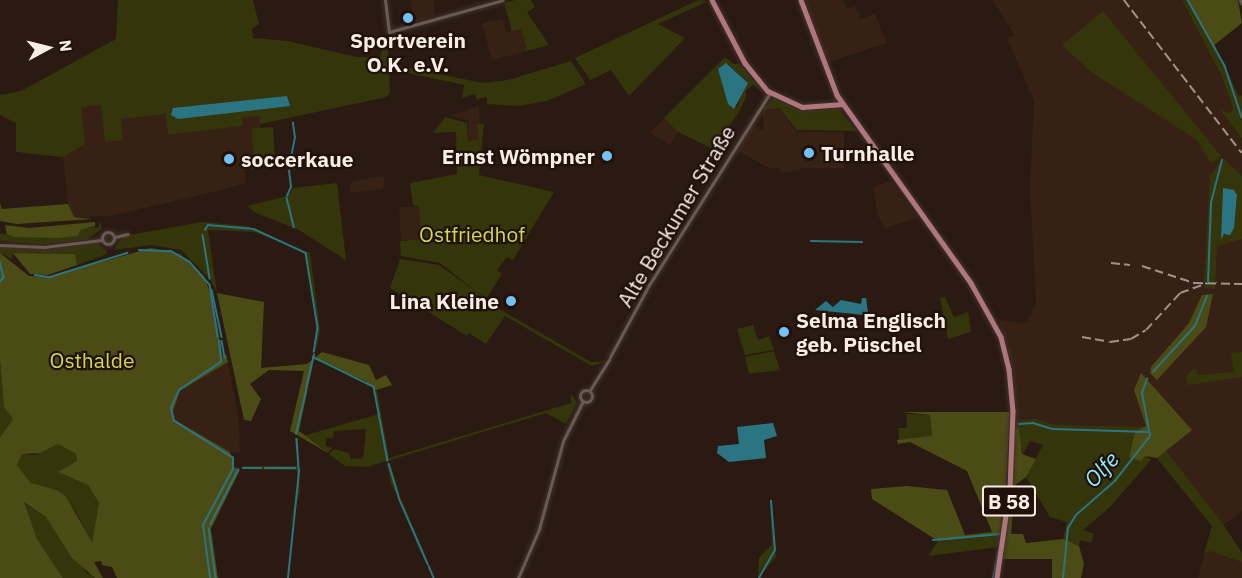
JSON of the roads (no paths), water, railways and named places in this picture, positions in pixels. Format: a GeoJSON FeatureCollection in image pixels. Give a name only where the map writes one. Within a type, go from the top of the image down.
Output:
{"type":"FeatureCollection","features":[{"type":"Feature","properties":{"kind":"main road"},"geometry":{"type":"LineString","coordinates":[[712,0],[745,63],[770,93],[802,107],[843,104]]}},
{"type":"Feature","properties":{"kind":"main road","name":"B 58"},"geometry":{"type":"LineString","coordinates":[[801,0],[823,66],[843,104],[971,283],[1001,337],[1009,369],[1013,411],[1010,488],[997,578]]}},
{"type":"Feature","properties":{"kind":"street"},"geometry":{"type":"LineString","coordinates":[[385,0],[389,32],[502,0]]}},
{"type":"Feature","properties":{"kind":"street","name":"Alte Beckumer Straße"},"geometry":{"type":"LineString","coordinates":[[583,401],[591,400],[590,391],[649,285],[770,93]]}},
{"type":"Feature","properties":{"kind":"street"},"geometry":{"type":"LineString","coordinates":[[102,240],[107,232],[115,237]]}},
{"type":"Feature","properties":{"kind":"street"},"geometry":{"type":"LineString","coordinates":[[0,245],[44,247],[102,240],[109,245],[115,237],[128,234]]}},
{"type":"Feature","properties":{"kind":"street","name":"Alte Beckumer Straße"},"geometry":{"type":"LineString","coordinates":[[518,578],[539,529],[563,441],[583,401],[581,392],[590,391]]}},
{"type":"Feature","properties":{"kind":"water"},"geometry":{"type":"Polygon","coordinates":[[[726,63],[748,83],[734,109],[728,104],[718,69],[726,63]]]}},
{"type":"Feature","properties":{"kind":"water"},"geometry":{"type":"Polygon","coordinates":[[[287,96],[290,106],[178,119],[171,115],[173,108],[287,96]]]}},
{"type":"Feature","properties":{"kind":"water"},"geometry":{"type":"Polygon","coordinates":[[[1223,188],[1234,190],[1237,195],[1234,228],[1230,235],[1224,234],[1221,239],[1223,188]]]}},
{"type":"Feature","properties":{"kind":"water"},"geometry":{"type":"Polygon","coordinates":[[[862,298],[866,298],[868,312],[875,316],[815,310],[826,301],[833,307],[841,300],[861,304],[862,298]]]}},
{"type":"Feature","properties":{"kind":"water"},"geometry":{"type":"Polygon","coordinates":[[[773,423],[777,436],[764,440],[766,458],[729,462],[717,453],[718,446],[739,444],[737,427],[773,423]]]}},
{"type":"Feature","properties":{"kind":"waterway","name":"Olfe"},"geometry":{"type":"LineString","coordinates":[[1188,0],[1225,66],[1242,117]]}},
{"type":"Feature","properties":{"kind":"waterway"},"geometry":{"type":"LineString","coordinates":[[289,168],[295,138],[293,123]]}},
{"type":"Feature","properties":{"kind":"waterway","name":"Olfe"},"geometry":{"type":"LineString","coordinates":[[1208,282],[1211,203],[1222,160]]}},
{"type":"Feature","properties":{"kind":"waterway"},"geometry":{"type":"LineString","coordinates":[[287,196],[291,187],[289,171]]}},
{"type":"Feature","properties":{"kind":"waterway"},"geometry":{"type":"LineString","coordinates":[[287,198],[294,227]]}},
{"type":"Feature","properties":{"kind":"waterway"},"geometry":{"type":"LineString","coordinates":[[205,230],[208,225],[254,229],[306,253],[318,328],[314,352]]}},
{"type":"Feature","properties":{"kind":"waterway"},"geometry":{"type":"LineString","coordinates":[[203,235],[210,278]]}},
{"type":"Feature","properties":{"kind":"waterway"},"geometry":{"type":"LineString","coordinates":[[811,241],[862,242]]}},
{"type":"Feature","properties":{"kind":"waterway"},"geometry":{"type":"LineString","coordinates":[[139,250],[171,251],[190,262],[210,285],[218,336]]}},
{"type":"Feature","properties":{"kind":"waterway"},"geometry":{"type":"LineString","coordinates":[[35,275],[50,277],[127,253]]}},
{"type":"Feature","properties":{"kind":"waterway"},"geometry":{"type":"LineString","coordinates":[[0,262],[4,278],[0,282]]}},
{"type":"Feature","properties":{"kind":"waterway"},"geometry":{"type":"LineString","coordinates":[[212,290],[222,337]]}},
{"type":"Feature","properties":{"kind":"waterway","name":"Olfe"},"geometry":{"type":"LineString","coordinates":[[1153,372],[1195,326],[1207,296]]}},
{"type":"Feature","properties":{"kind":"waterway"},"geometry":{"type":"LineString","coordinates":[[210,578],[203,525],[233,469],[233,458],[174,421],[171,408],[179,390],[221,362],[219,341]]}},
{"type":"Feature","properties":{"kind":"waterway"},"geometry":{"type":"LineString","coordinates":[[222,341],[225,358]]}},
{"type":"Feature","properties":{"kind":"waterway"},"geometry":{"type":"LineString","coordinates":[[306,389],[314,355]]}},
{"type":"Feature","properties":{"kind":"waterway"},"geometry":{"type":"LineString","coordinates":[[313,357],[374,387],[388,461]]}},
{"type":"Feature","properties":{"kind":"waterway","name":"Olfe"},"geometry":{"type":"LineString","coordinates":[[1063,578],[1068,528],[1076,515],[1115,481],[1150,436],[1142,393],[1147,379]]}},
{"type":"Feature","properties":{"kind":"waterway"},"geometry":{"type":"LineString","coordinates":[[296,434],[306,391]]}},
{"type":"Feature","properties":{"kind":"waterway"},"geometry":{"type":"LineString","coordinates":[[1019,424],[1033,423],[1053,429],[1148,432]]}},
{"type":"Feature","properties":{"kind":"waterway"},"geometry":{"type":"LineString","coordinates":[[297,439],[299,470]]}},
{"type":"Feature","properties":{"kind":"waterway"},"geometry":{"type":"LineString","coordinates":[[389,464],[399,496]]}},
{"type":"Feature","properties":{"kind":"waterway"},"geometry":{"type":"LineString","coordinates":[[243,468],[261,468]]}},
{"type":"Feature","properties":{"kind":"waterway"},"geometry":{"type":"LineString","coordinates":[[265,468],[295,468]]}},
{"type":"Feature","properties":{"kind":"waterway"},"geometry":{"type":"LineString","coordinates":[[210,525],[238,470]]}},
{"type":"Feature","properties":{"kind":"waterway"},"geometry":{"type":"LineString","coordinates":[[288,578],[299,471]]}},
{"type":"Feature","properties":{"kind":"waterway"},"geometry":{"type":"LineString","coordinates":[[399,498],[428,564]]}},
{"type":"Feature","properties":{"kind":"waterway"},"geometry":{"type":"LineString","coordinates":[[759,578],[775,550],[771,501]]}},
{"type":"Feature","properties":{"kind":"waterway"},"geometry":{"type":"LineString","coordinates":[[209,528],[216,578]]}},
{"type":"Feature","properties":{"kind":"waterway"},"geometry":{"type":"LineString","coordinates":[[933,540],[1001,534]]}},
{"type":"Feature","properties":{"kind":"waterway"},"geometry":{"type":"LineString","coordinates":[[993,578],[999,549]]}},
{"type":"Feature","properties":{"kind":"waterway"},"geometry":{"type":"LineString","coordinates":[[429,566],[434,578]]}},
{"type":"Feature","properties":{"kind":"railway"},"geometry":{"type":"LineString","coordinates":[[1124,0],[1242,153]]}},
{"type":"Feature","properties":{"kind":"railway"},"geometry":{"type":"LineString","coordinates":[[1111,263],[1130,265]]}},
{"type":"Feature","properties":{"kind":"railway"},"geometry":{"type":"LineString","coordinates":[[1142,266],[1194,283],[1242,284]]}},
{"type":"Feature","properties":{"kind":"railway"},"geometry":{"type":"LineString","coordinates":[[1082,337],[1110,342],[1131,339],[1146,330],[1180,293],[1207,283]]}},
{"type":"Feature","properties":{"kind":"place","name":"Sportverein O.K. e.V."},"geometry":{"type":"Point","coordinates":[408,18]}},
{"type":"Feature","properties":{"kind":"place","name":"Turnhalle"},"geometry":{"type":"Point","coordinates":[809,153]}},
{"type":"Feature","properties":{"kind":"place","name":"Ernst Wömpner"},"geometry":{"type":"Point","coordinates":[607,156]}},
{"type":"Feature","properties":{"kind":"place","name":"soccerkaue"},"geometry":{"type":"Point","coordinates":[229,159]}},
{"type":"Feature","properties":{"kind":"place","name":"Lina Kleine"},"geometry":{"type":"Point","coordinates":[511,301]}},
{"type":"Feature","properties":{"kind":"place","name":"Selma Englisch geb. Püschel"},"geometry":{"type":"Point","coordinates":[784,332]}},
{"type":"Feature","properties":{"kind":"park label","name":"Ostfriedhof"},"geometry":{"type":"Point","coordinates":[472,234]}},
{"type":"Feature","properties":{"kind":"park label","name":"Osthalde"},"geometry":{"type":"Point","coordinates":[92,360]}}]}
